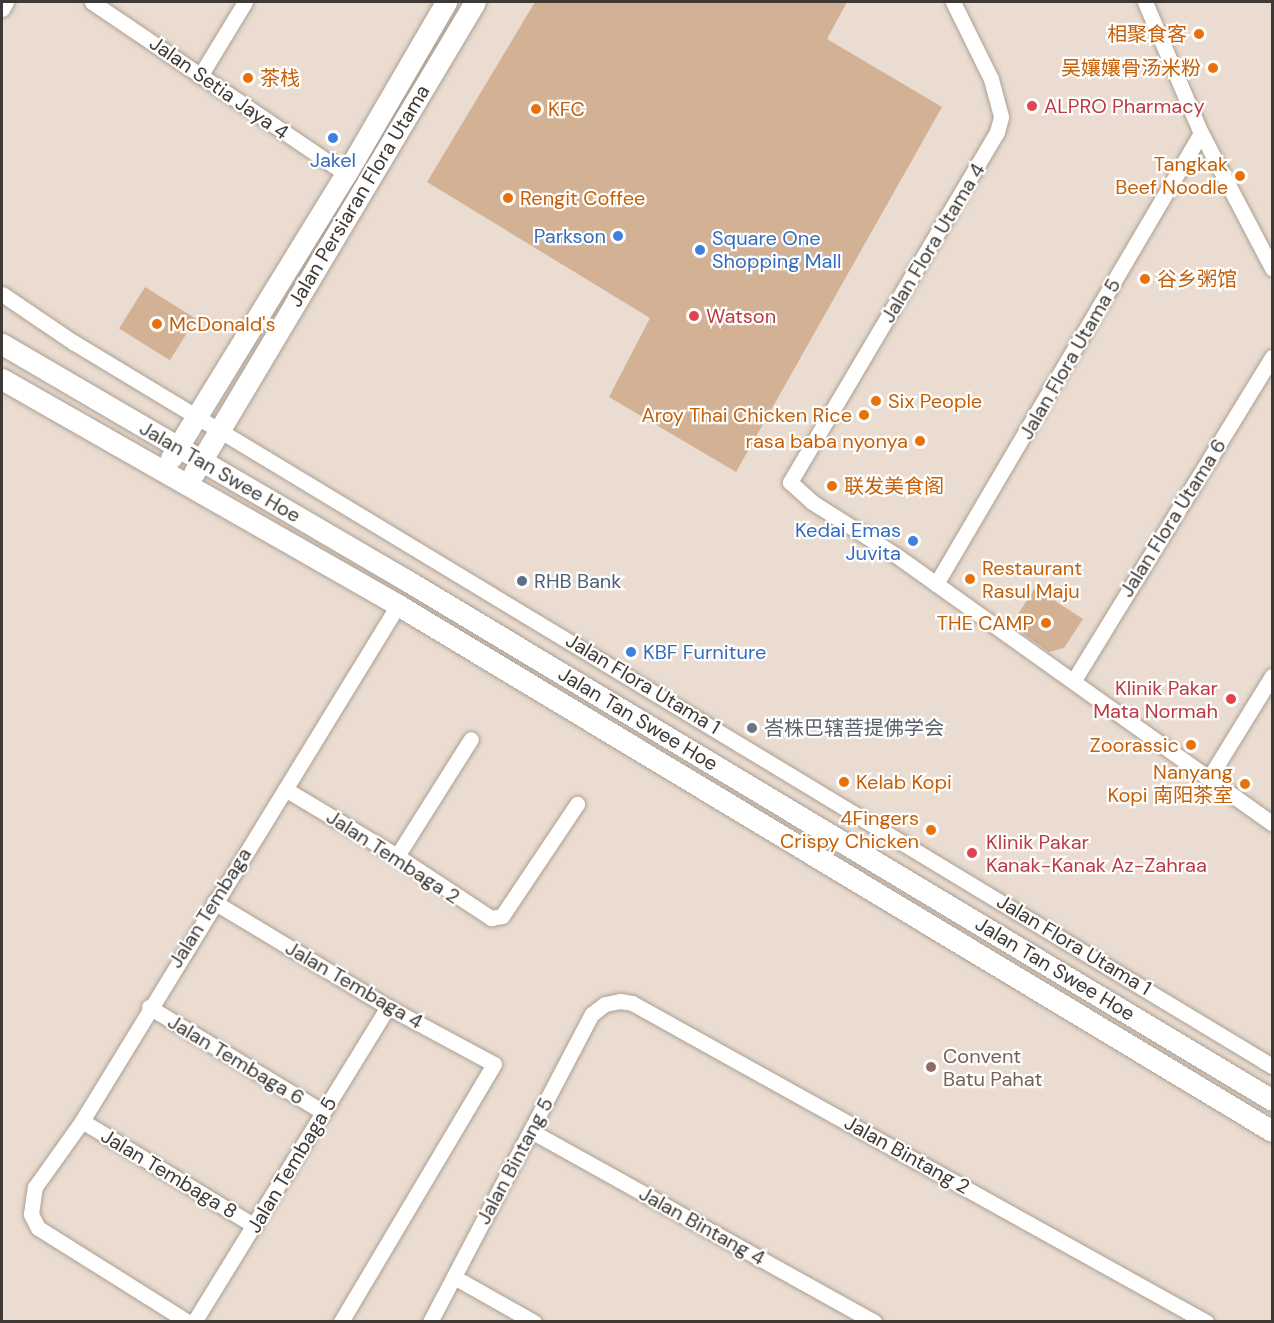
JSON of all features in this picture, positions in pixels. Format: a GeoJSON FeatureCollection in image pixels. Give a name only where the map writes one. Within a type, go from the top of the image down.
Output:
{"type":"FeatureCollection","features":[{"type":"Feature","properties":{"kind":"main road","name":"Jalan Persiaran Flora Utama"},"geometry":{"type":"LineString","coordinates":[[164,469],[346,174],[446,2]]}},
{"type":"Feature","properties":{"kind":"main road","name":"Jalan Persiaran Flora Utama"},"geometry":{"type":"LineString","coordinates":[[188,483],[475,2]]}},
{"type":"Feature","properties":{"kind":"main road","name":"Jalan Tan Swee Hoe"},"geometry":{"type":"LineString","coordinates":[[2,344],[1272,1100]]}},
{"type":"Feature","properties":{"kind":"main road","name":"Jalan Tan Swee Hoe"},"geometry":{"type":"LineString","coordinates":[[2,379],[164,469],[398,605],[1272,1131]]}},
{"type":"Feature","properties":{"kind":"street"},"geometry":{"type":"LineString","coordinates":[[2,9],[6,2]]}},
{"type":"Feature","properties":{"kind":"street","name":"Jalan Setia Jaya 4"},"geometry":{"type":"LineString","coordinates":[[92,2],[346,174]]}},
{"type":"Feature","properties":{"kind":"street"},"geometry":{"type":"LineString","coordinates":[[200,76],[245,2]]}},
{"type":"Feature","properties":{"kind":"street","name":"Jalan Flora Utama 4"},"geometry":{"type":"LineString","coordinates":[[936,584],[812,502],[790,482],[793,473],[997,132],[1001,117],[991,79],[953,2]]}},
{"type":"Feature","properties":{"kind":"street"},"geometry":{"type":"LineString","coordinates":[[1145,2],[1201,133],[1272,268]]}},
{"type":"Feature","properties":{"kind":"street","name":"Jalan Flora Utama 5"},"geometry":{"type":"LineString","coordinates":[[936,584],[1201,133]]}},
{"type":"Feature","properties":{"kind":"street","name":"Jalan Flora Utama 1"},"geometry":{"type":"LineString","coordinates":[[2,294],[196,416],[1272,1066]]}},
{"type":"Feature","properties":{"kind":"street","name":"Jalan Flora Utama 6"},"geometry":{"type":"LineString","coordinates":[[1074,680],[1272,357]]}},
{"type":"Feature","properties":{"kind":"street"},"geometry":{"type":"LineString","coordinates":[[936,584],[1272,823]]}},
{"type":"Feature","properties":{"kind":"street","name":"Jalan Tembaga"},"geometry":{"type":"LineString","coordinates":[[188,1322],[38,1228],[31,1214],[35,1187],[82,1121],[149,1007],[398,605]]}},
{"type":"Feature","properties":{"kind":"street"},"geometry":{"type":"LineString","coordinates":[[1209,778],[1272,676]]}},
{"type":"Feature","properties":{"kind":"street"},"geometry":{"type":"LineString","coordinates":[[397,856],[471,739]]}},
{"type":"Feature","properties":{"kind":"street","name":"Jalan Tembaga 2"},"geometry":{"type":"LineString","coordinates":[[285,789],[397,856],[485,917],[502,916],[577,804]]}},
{"type":"Feature","properties":{"kind":"street","name":"Jalan Tembaga 4"},"geometry":{"type":"LineString","coordinates":[[214,902],[388,1007],[488,1059],[494,1067],[341,1322]]}},
{"type":"Feature","properties":{"kind":"street","name":"Jalan Bintang 2"},"geometry":{"type":"LineString","coordinates":[[605,1004],[632,1003],[1206,1322]]}},
{"type":"Feature","properties":{"kind":"street","name":"Jalan Bintang 5"},"geometry":{"type":"LineString","coordinates":[[430,1322],[592,1014],[605,1004]]}},
{"type":"Feature","properties":{"kind":"street","name":"Jalan Tembaga 6"},"geometry":{"type":"LineString","coordinates":[[149,1007],[323,1112]]}},
{"type":"Feature","properties":{"kind":"street","name":"Jalan Tembaga 5"},"geometry":{"type":"LineString","coordinates":[[194,1322],[388,1007]]}},
{"type":"Feature","properties":{"kind":"street","name":"Jalan Tembaga 8"},"geometry":{"type":"LineString","coordinates":[[82,1121],[255,1226]]}},
{"type":"Feature","properties":{"kind":"street","name":"Jalan Bintang 4"},"geometry":{"type":"LineString","coordinates":[[531,1131],[874,1322]]}},
{"type":"Feature","properties":{"kind":"street"},"geometry":{"type":"LineString","coordinates":[[454,1276],[534,1322]]}},
{"type":"Feature","properties":{"kind":"building","name":"Square One Shopping Mall"},"geometry":{"type":"Polygon","coordinates":[[[535,2],[847,2],[827,39],[942,107],[736,472],[609,397],[650,318],[427,182],[535,2]]]}},
{"type":"Feature","properties":{"kind":"building","name":"McDonald's"},"geometry":{"type":"Polygon","coordinates":[[[145,287],[196,319],[170,360],[119,329],[145,287]]]}},
{"type":"Feature","properties":{"kind":"building","name":"THE CAMP"},"geometry":{"type":"Polygon","coordinates":[[[1035,588],[1083,619],[1064,648],[1049,652],[1011,625],[1035,588]]]}},
{"type":"Feature","properties":{"kind":"place","name":"相聚食客"},"geometry":{"type":"Point","coordinates":[1199,34]}},
{"type":"Feature","properties":{"kind":"place","name":"吴孃孃骨汤米粉"},"geometry":{"type":"Point","coordinates":[1213,68]}},
{"type":"Feature","properties":{"kind":"place","name":"茶栈"},"geometry":{"type":"Point","coordinates":[248,78]}},
{"type":"Feature","properties":{"kind":"place","name":"ALPRO Pharmacy"},"geometry":{"type":"Point","coordinates":[1032,106]}},
{"type":"Feature","properties":{"kind":"place","name":"KFC"},"geometry":{"type":"Point","coordinates":[536,109]}},
{"type":"Feature","properties":{"kind":"place","name":"Jakel"},"geometry":{"type":"Point","coordinates":[333,138]}},
{"type":"Feature","properties":{"kind":"place","name":"Tangkak Beef Noodle"},"geometry":{"type":"Point","coordinates":[1240,176]}},
{"type":"Feature","properties":{"kind":"place","name":"Rengit Coffee"},"geometry":{"type":"Point","coordinates":[508,198]}},
{"type":"Feature","properties":{"kind":"place","name":"Parkson"},"geometry":{"type":"Point","coordinates":[618,236]}},
{"type":"Feature","properties":{"kind":"place","name":"Square One Shopping Mall"},"geometry":{"type":"Point","coordinates":[700,250]}},
{"type":"Feature","properties":{"kind":"place","name":"谷乡粥馆"},"geometry":{"type":"Point","coordinates":[1145,279]}},
{"type":"Feature","properties":{"kind":"place","name":"Watson"},"geometry":{"type":"Point","coordinates":[694,316]}},
{"type":"Feature","properties":{"kind":"place","name":"McDonald's"},"geometry":{"type":"Point","coordinates":[157,324]}},
{"type":"Feature","properties":{"kind":"place","name":"Six People"},"geometry":{"type":"Point","coordinates":[876,401]}},
{"type":"Feature","properties":{"kind":"place","name":"Aroy Thai Chicken Rice"},"geometry":{"type":"Point","coordinates":[864,415]}},
{"type":"Feature","properties":{"kind":"place","name":"rasa baba nyonya"},"geometry":{"type":"Point","coordinates":[920,441]}},
{"type":"Feature","properties":{"kind":"place","name":"联发美食阁"},"geometry":{"type":"Point","coordinates":[832,486]}},
{"type":"Feature","properties":{"kind":"place","name":"Kedai Emas Juvita"},"geometry":{"type":"Point","coordinates":[913,541]}},
{"type":"Feature","properties":{"kind":"place","name":"Restaurant Rasul Maju"},"geometry":{"type":"Point","coordinates":[970,579]}},
{"type":"Feature","properties":{"kind":"place","name":"RHB Bank"},"geometry":{"type":"Point","coordinates":[522,581]}},
{"type":"Feature","properties":{"kind":"place","name":"THE CAMP"},"geometry":{"type":"Point","coordinates":[1046,623]}},
{"type":"Feature","properties":{"kind":"place","name":"KBF Furniture"},"geometry":{"type":"Point","coordinates":[631,652]}},
{"type":"Feature","properties":{"kind":"place","name":"Klinik Pakar Mata Normah"},"geometry":{"type":"Point","coordinates":[1231,699]}},
{"type":"Feature","properties":{"kind":"place","name":"峇株巴辖菩提佛学会"},"geometry":{"type":"Point","coordinates":[752,728]}},
{"type":"Feature","properties":{"kind":"place","name":"Zoorassic"},"geometry":{"type":"Point","coordinates":[1191,745]}},
{"type":"Feature","properties":{"kind":"place","name":"Kelab Kopi"},"geometry":{"type":"Point","coordinates":[844,782]}},
{"type":"Feature","properties":{"kind":"place","name":"Nanyang Kopi 南阳茶室"},"geometry":{"type":"Point","coordinates":[1245,784]}},
{"type":"Feature","properties":{"kind":"place","name":"4Fingers Crispy Chicken"},"geometry":{"type":"Point","coordinates":[931,830]}},
{"type":"Feature","properties":{"kind":"place","name":"Klinik Pakar Kanak-Kanak Az-Zahraa"},"geometry":{"type":"Point","coordinates":[972,853]}},
{"type":"Feature","properties":{"kind":"place","name":"Convent Batu Pahat"},"geometry":{"type":"Point","coordinates":[931,1067]}}]}
